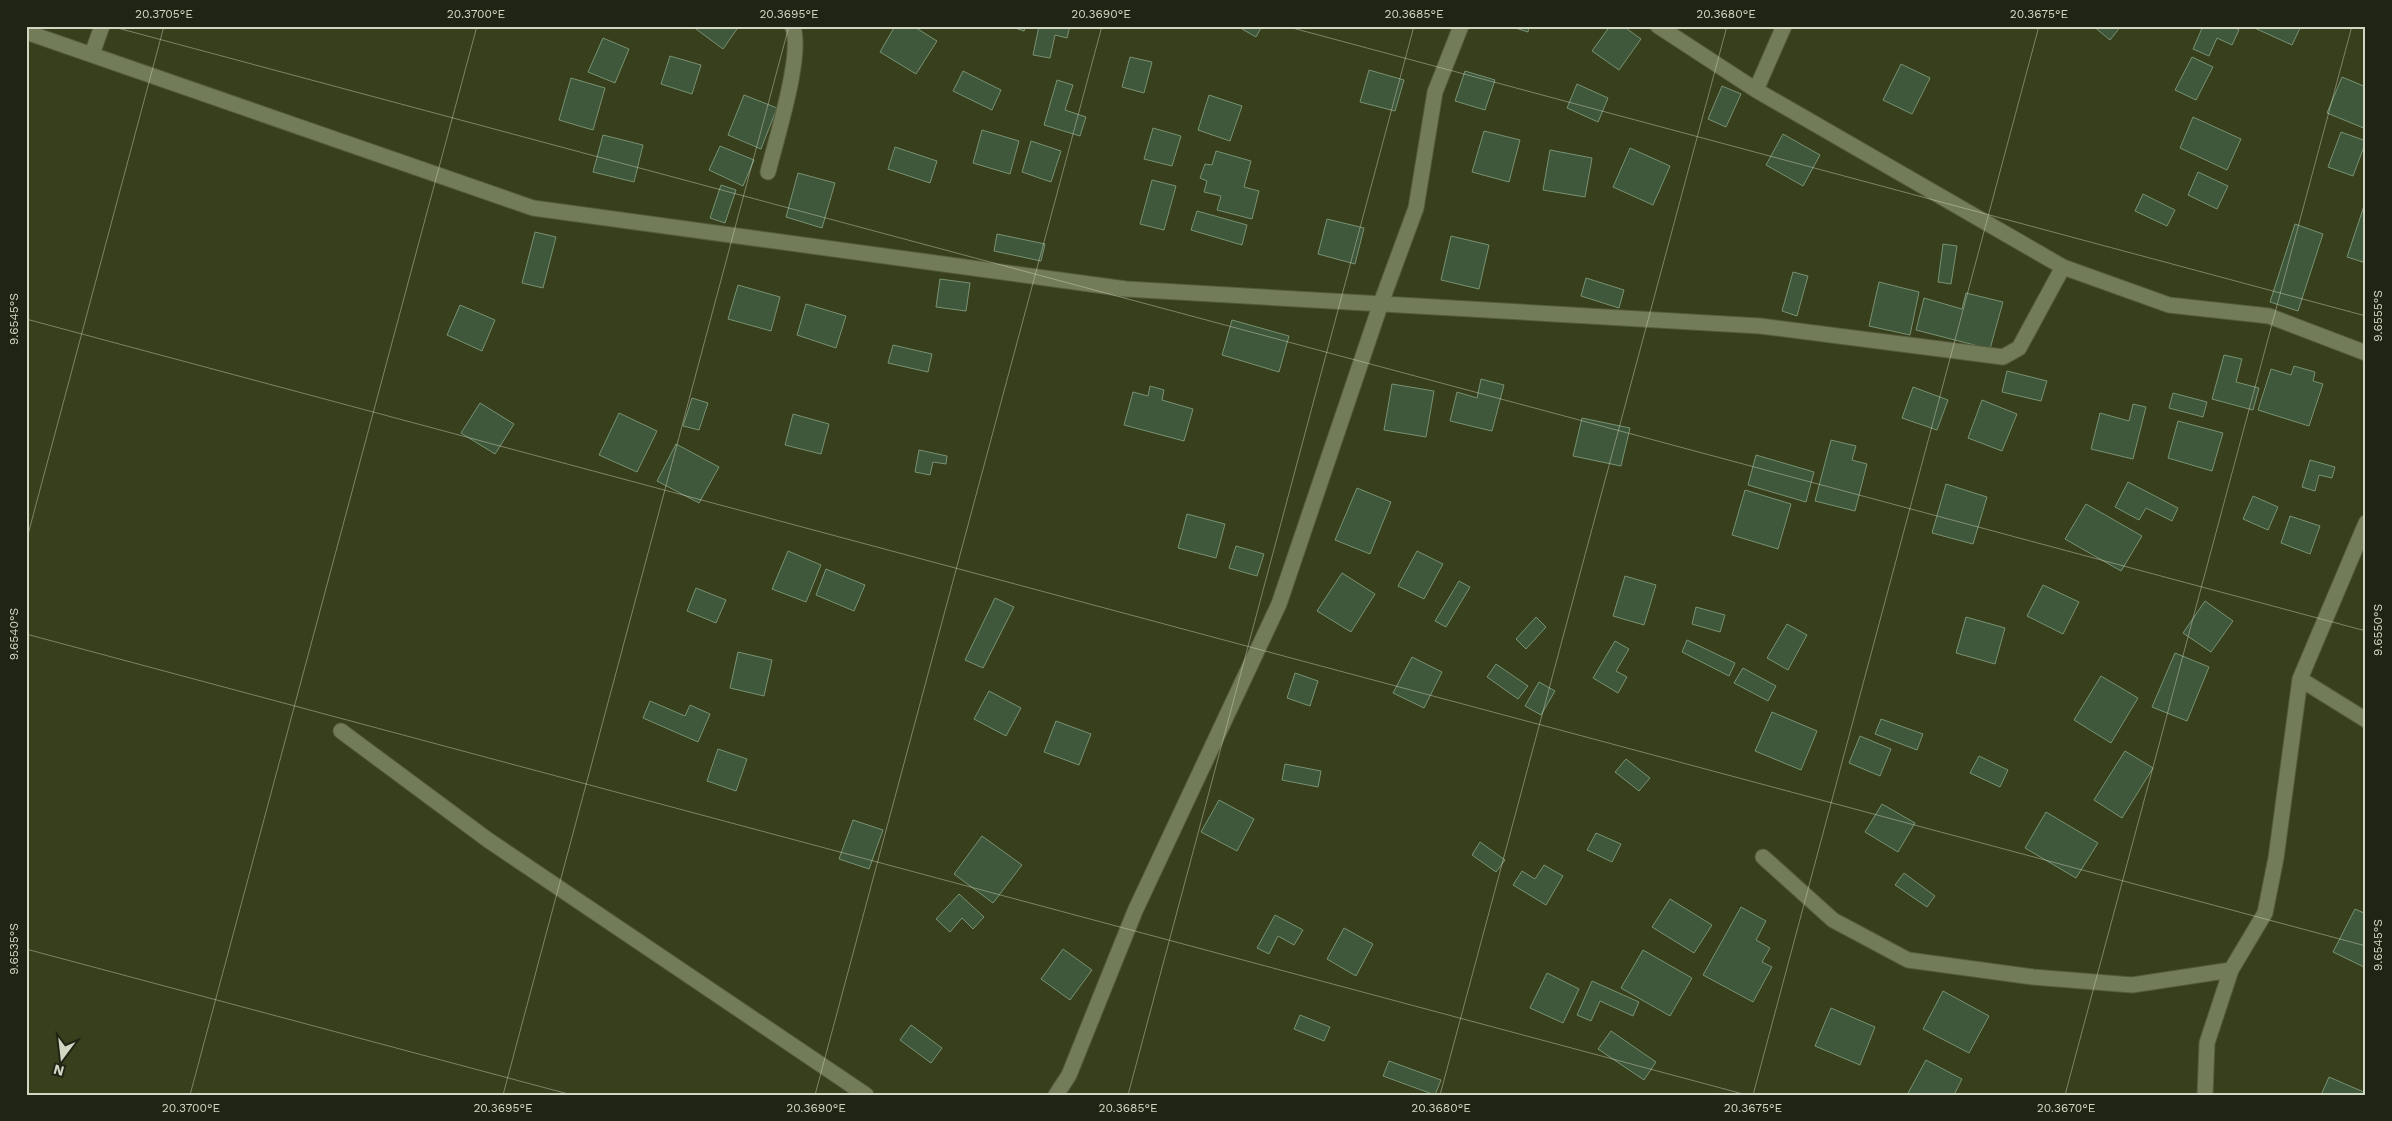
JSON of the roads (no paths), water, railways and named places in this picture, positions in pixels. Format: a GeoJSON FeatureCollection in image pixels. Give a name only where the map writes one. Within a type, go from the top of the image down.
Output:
{"type":"FeatureCollection","features":[{"type":"Feature","properties":{"kind":"street"},"geometry":{"type":"LineString","coordinates":[[92,54],[102,26]]}},
{"type":"Feature","properties":{"kind":"street"},"geometry":{"type":"LineString","coordinates":[[768,172],[796,55],[792,26]]}},
{"type":"Feature","properties":{"kind":"street"},"geometry":{"type":"LineString","coordinates":[[1056,1095],[1069,1075],[1135,911],[1279,604],[1381,303],[1416,208],[1435,92],[1461,26]]}},
{"type":"Feature","properties":{"kind":"street"},"geometry":{"type":"LineString","coordinates":[[1658,26],[1756,90],[2063,267],[2170,305],[2269,316],[2366,353]]}},
{"type":"Feature","properties":{"kind":"street"},"geometry":{"type":"LineString","coordinates":[[1756,90],[1784,26]]}},
{"type":"Feature","properties":{"kind":"street"},"geometry":{"type":"LineString","coordinates":[[26,32],[533,208],[1126,289],[1760,326],[2003,357],[2019,348],[2063,267]]}},
{"type":"Feature","properties":{"kind":"street"},"geometry":{"type":"LineString","coordinates":[[2205,1095],[2206,1044],[2231,970],[2265,913],[2276,858],[2300,679],[2366,523]]}},
{"type":"Feature","properties":{"kind":"street"},"geometry":{"type":"LineString","coordinates":[[2300,679],[2366,720]]}},
{"type":"Feature","properties":{"kind":"street"},"geometry":{"type":"LineString","coordinates":[[341,730],[488,840],[866,1095]]}},
{"type":"Feature","properties":{"kind":"street"},"geometry":{"type":"LineString","coordinates":[[1763,857],[1833,920],[1908,960],[2033,977],[2132,985],[2231,970]]}}]}
